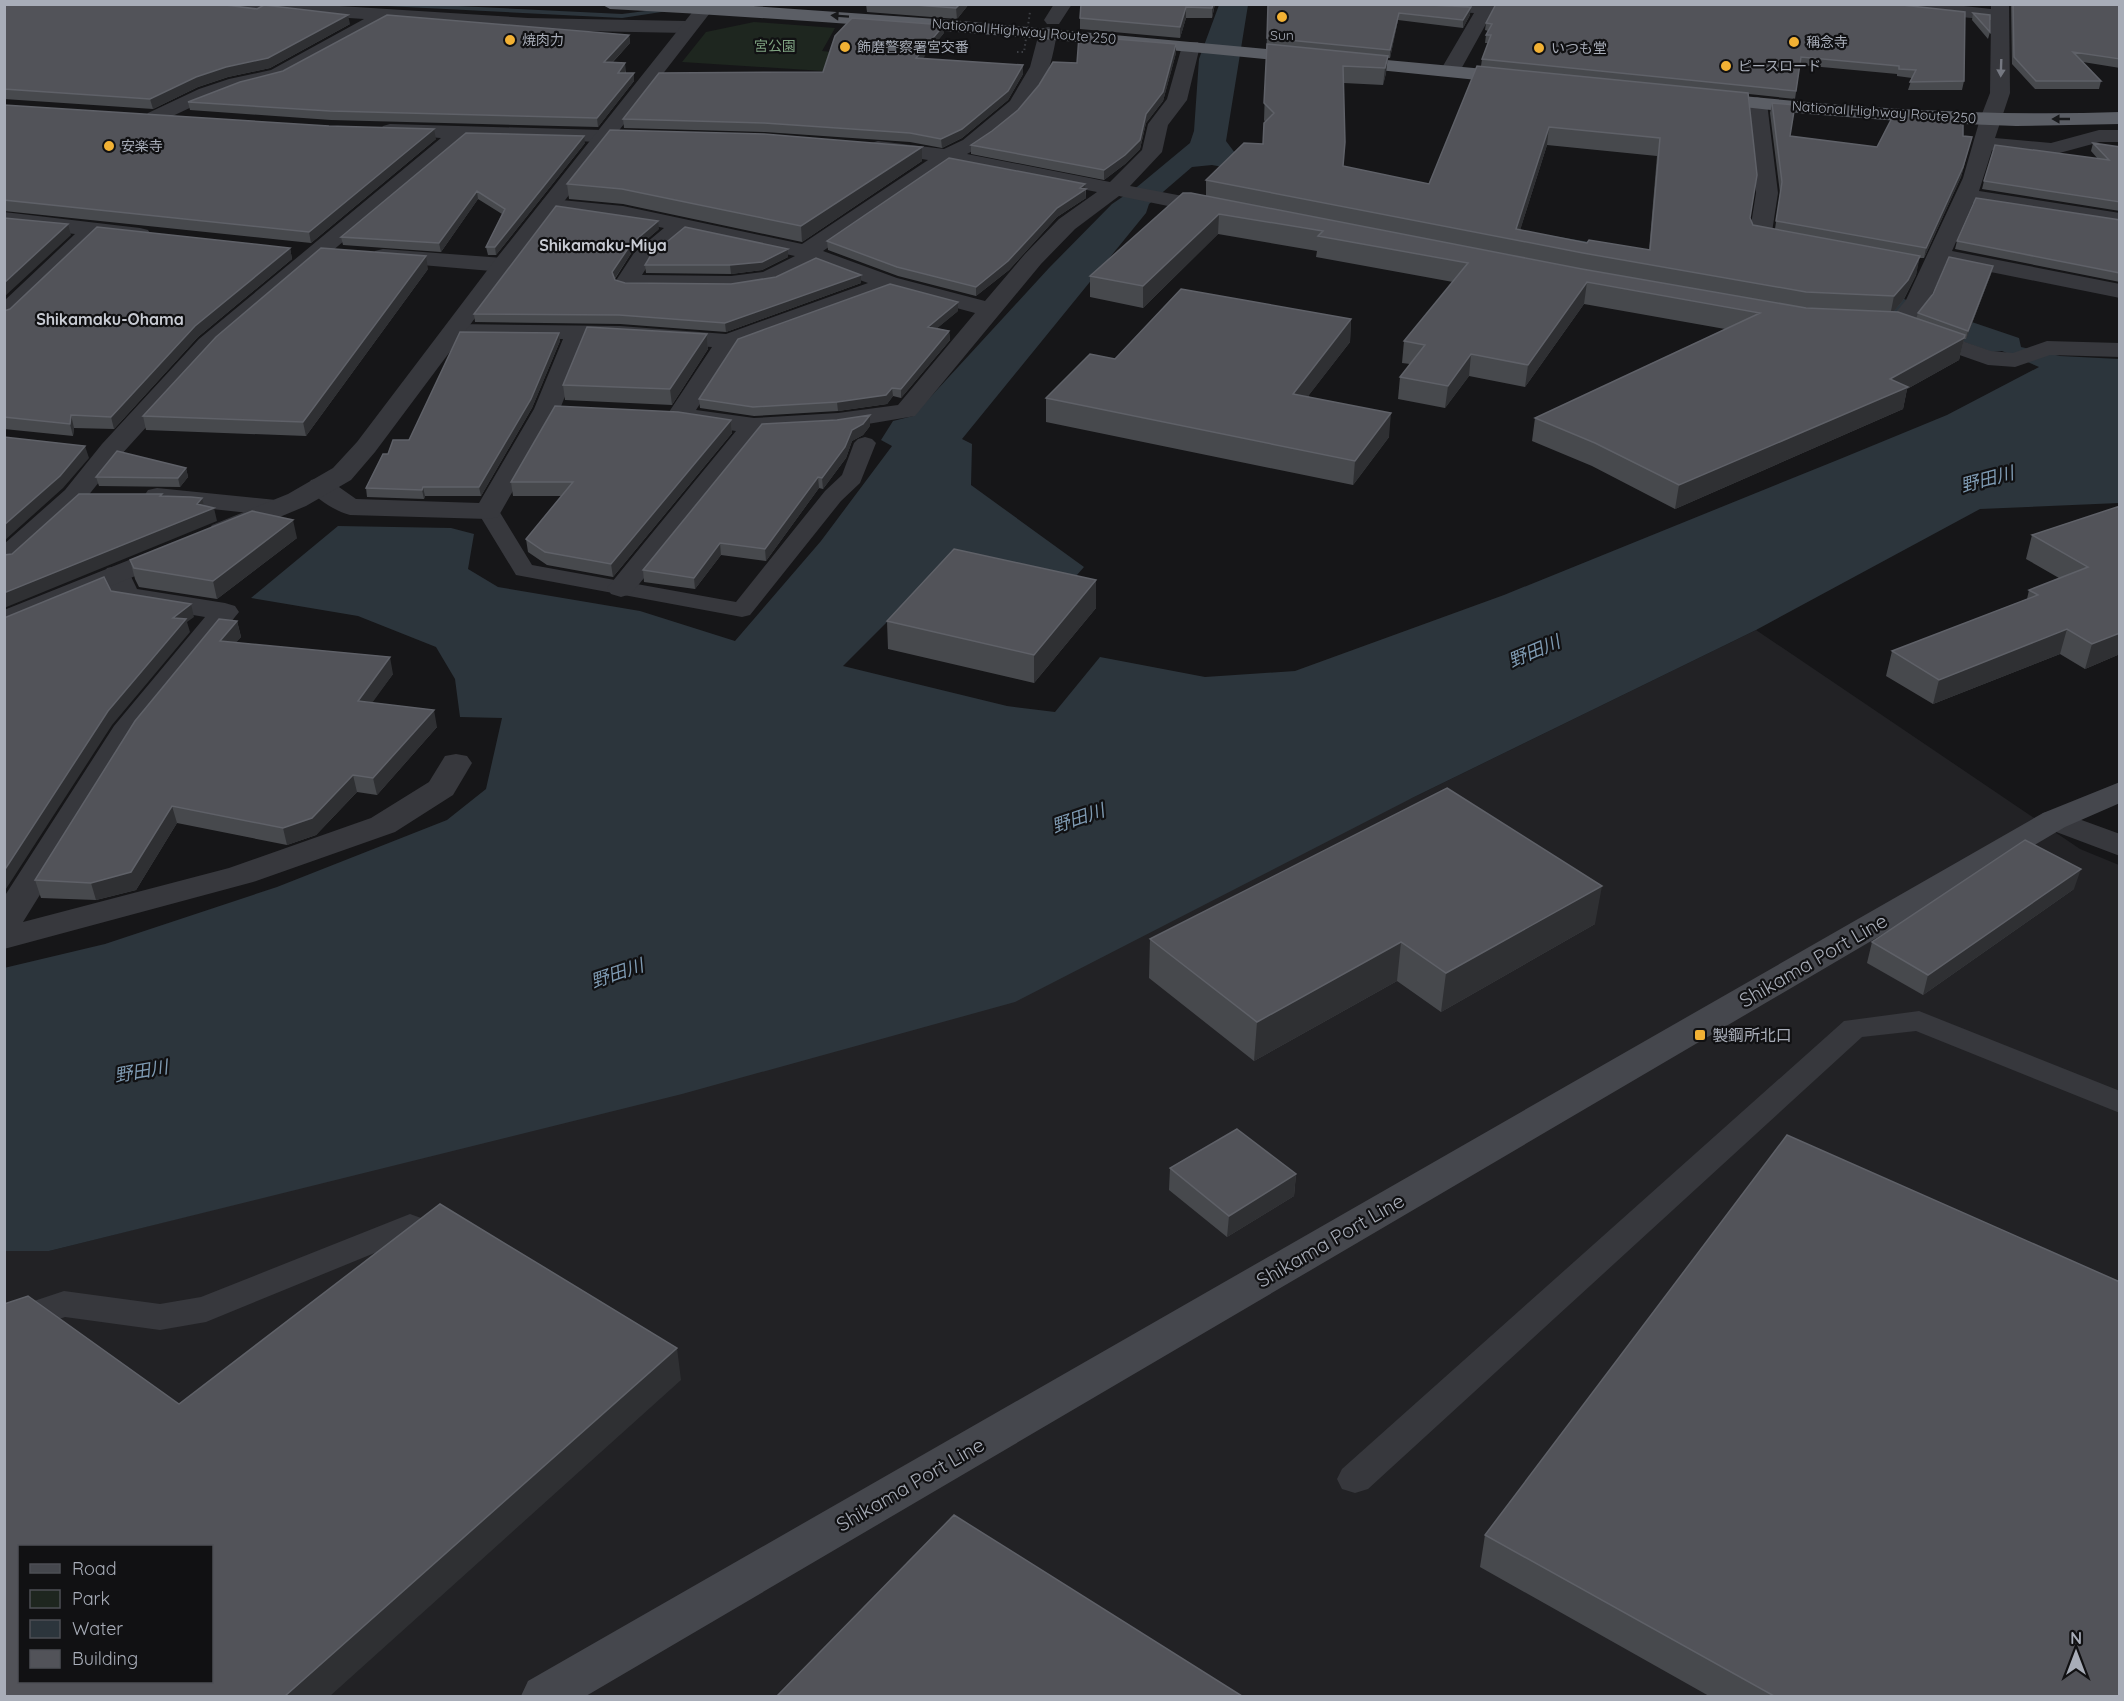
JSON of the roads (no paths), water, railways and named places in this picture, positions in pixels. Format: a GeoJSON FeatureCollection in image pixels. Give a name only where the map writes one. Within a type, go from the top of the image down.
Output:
{"type":"FeatureCollection","features":[{"type":"Feature","properties":{"kind":"highway","name":"National Highway Route 250"},"geometry":{"type":"LineString","coordinates":[[610,4],[777,12],[1055,19]]}},
{"type":"Feature","properties":{"kind":"highway","name":"National Highway Route 250"},"geometry":{"type":"LineString","coordinates":[[864,4],[1055,19],[1190,39],[1454,64],[1529,65]]}},
{"type":"Feature","properties":{"kind":"highway","name":"National Highway Route 250"},"geometry":{"type":"LineString","coordinates":[[1454,64],[1541,81]]}},
{"type":"Feature","properties":{"kind":"highway","name":"National Highway Route 250"},"geometry":{"type":"LineString","coordinates":[[2120,101],[1993,111],[1897,116],[1757,103],[1691,89],[1938,103],[1993,111],[2120,118]]}},
{"type":"Feature","properties":{"kind":"main road","name":"Shikama Port Line"},"geometry":{"type":"LineString","coordinates":[[545,1696],[2054,820],[2120,791]]}},
{"type":"Feature","properties":{"kind":"street"},"geometry":{"type":"LineString","coordinates":[[214,4],[528,24],[687,27]]}},
{"type":"Feature","properties":{"kind":"street"},"geometry":{"type":"LineString","coordinates":[[1387,4],[1487,6],[1454,64]]}},
{"type":"Feature","properties":{"kind":"street"},"geometry":{"type":"LineString","coordinates":[[1883,4],[2000,10],[2000,93],[1974,178],[1917,302],[1885,325],[1988,358],[2015,360],[2047,348],[2120,350]]}},
{"type":"Feature","properties":{"kind":"street"},"geometry":{"type":"LineString","coordinates":[[4,621],[276,508],[342,474],[366,447],[687,27],[704,9]]}},
{"type":"Feature","properties":{"kind":"street"},"geometry":{"type":"LineString","coordinates":[[155,117],[206,93],[236,83],[277,74],[383,16]]}},
{"type":"Feature","properties":{"kind":"street"},"geometry":{"type":"LineString","coordinates":[[681,225],[642,258],[626,282],[731,283],[768,278],[810,254],[947,156],[970,144],[1018,105],[1040,67],[1055,19]]}},
{"type":"Feature","properties":{"kind":"street"},"geometry":{"type":"LineString","coordinates":[[728,340],[669,414],[754,426],[838,421],[906,411],[990,310],[1067,224],[1115,189],[1152,152],[1158,124],[1177,100],[1190,39]]}},
{"type":"Feature","properties":{"kind":"street"},"geometry":{"type":"LineString","coordinates":[[1757,103],[1767,194],[1760,237],[1818,247]]}},
{"type":"Feature","properties":{"kind":"street"},"geometry":{"type":"LineString","coordinates":[[132,115],[194,119]]}},
{"type":"Feature","properties":{"kind":"street"},"geometry":{"type":"LineString","coordinates":[[366,129],[661,137]]}},
{"type":"Feature","properties":{"kind":"street"},"geometry":{"type":"LineString","coordinates":[[4,559],[74,496],[99,449],[304,250],[459,133]]}},
{"type":"Feature","properties":{"kind":"street"},"geometry":{"type":"LineString","coordinates":[[1984,143],[2052,149],[2099,136],[2120,136]]}},
{"type":"Feature","properties":{"kind":"street"},"geometry":{"type":"LineString","coordinates":[[862,145],[947,156],[1234,212]]}},
{"type":"Feature","properties":{"kind":"street"},"geometry":{"type":"LineString","coordinates":[[1967,196],[2120,220]]}},
{"type":"Feature","properties":{"kind":"street"},"geometry":{"type":"LineString","coordinates":[[551,205],[623,213],[810,254],[889,284],[990,310]]}},
{"type":"Feature","properties":{"kind":"street"},"geometry":{"type":"LineString","coordinates":[[4,219],[163,237]]}},
{"type":"Feature","properties":{"kind":"street"},"geometry":{"type":"LineString","coordinates":[[4,314],[92,230]]}},
{"type":"Feature","properties":{"kind":"street"},"geometry":{"type":"LineString","coordinates":[[304,250],[504,265]]}},
{"type":"Feature","properties":{"kind":"street"},"geometry":{"type":"LineString","coordinates":[[1909,264],[1935,262],[2120,291]]}},
{"type":"Feature","properties":{"kind":"street"},"geometry":{"type":"LineString","coordinates":[[455,331],[578,333],[728,340],[889,284]]}},
{"type":"Feature","properties":{"kind":"street"},"geometry":{"type":"LineString","coordinates":[[320,486],[350,507],[488,511],[558,410],[578,333]]}},
{"type":"Feature","properties":{"kind":"street"},"geometry":{"type":"LineString","coordinates":[[838,421],[866,443]]}},
{"type":"Feature","properties":{"kind":"street"},"geometry":{"type":"LineString","coordinates":[[621,588],[754,426]]}},
{"type":"Feature","properties":{"kind":"street"},"geometry":{"type":"LineString","coordinates":[[74,496],[169,496],[276,508]]}},
{"type":"Feature","properties":{"kind":"street"},"geometry":{"type":"LineString","coordinates":[[4,925],[125,733],[225,612],[125,596],[117,574]]}},
{"type":"Feature","properties":{"kind":"street"},"geometry":{"type":"LineString","coordinates":[[4,938],[241,876],[383,825],[442,788],[456,763]]}},
{"type":"Feature","properties":{"kind":"street"},"geometry":{"type":"LineString","coordinates":[[2054,820],[2120,846]]}},
{"type":"Feature","properties":{"kind":"lane"},"geometry":{"type":"LineString","coordinates":[[488,511],[524,570],[742,610],[833,496],[852,478],[866,443]]}},
{"type":"Feature","properties":{"kind":"lane"},"geometry":{"type":"LineString","coordinates":[[1355,1479],[1854,1029],[1919,1022],[2120,1103]]}},
{"type":"Feature","properties":{"kind":"lane"},"geometry":{"type":"LineString","coordinates":[[4,1324],[64,1304],[160,1317],[206,1309],[410,1226]]}},
{"type":"Feature","properties":{"kind":"water","name":"野田川"},"geometry":{"type":"Polygon","coordinates":[[[1219,5],[1248,5],[1226,141],[1235,153],[1253,165],[1253,170],[1269,179],[1317,194],[1440,220],[1524,231],[1904,295],[1901,298],[2019,338],[2021,347],[2060,356],[2119,359],[2119,503],[1980,509],[1756,630],[1412,798],[1015,1002],[682,1094],[49,1251],[5,1251],[4,968],[105,944],[277,887],[447,820],[486,789],[502,718],[460,717],[455,679],[436,647],[358,616],[251,598],[338,526],[451,528],[474,534],[468,569],[498,587],[640,611],[735,641],[821,541],[892,446],[881,440],[893,421],[913,416],[1049,268],[1112,204],[1137,187],[1190,143],[1194,131],[1199,59],[1219,5]],[[1218,166],[1192,167],[1149,204],[1146,213],[962,439],[972,444],[971,485],[1084,567],[1069,584],[952,557],[843,666],[1007,706],[1055,712],[1100,657],[1205,677],[1295,671],[1504,595],[1840,459],[1947,415],[2039,367],[2002,351],[1992,352],[1913,324],[1884,318],[1865,304],[1826,295],[1600,258],[1313,203],[1268,190],[1218,166]]]}},
{"type":"Feature","properties":{"kind":"waterway"},"geometry":{"type":"LineString","coordinates":[[350,4],[622,16],[677,9]]}},
{"type":"Feature","properties":{"kind":"place","name":"Sun"},"geometry":{"type":"Point","coordinates":[1282,17]}},
{"type":"Feature","properties":{"kind":"place","name":"焼肉力"},"geometry":{"type":"Point","coordinates":[510,40]}},
{"type":"Feature","properties":{"kind":"place","name":"稱念寺"},"geometry":{"type":"Point","coordinates":[1794,42]}},
{"type":"Feature","properties":{"kind":"place","name":"飾磨警察署宮交番"},"geometry":{"type":"Point","coordinates":[845,47]}},
{"type":"Feature","properties":{"kind":"place","name":"いつも堂"},"geometry":{"type":"Point","coordinates":[1539,48]}},
{"type":"Feature","properties":{"kind":"place","name":"ピースロード"},"geometry":{"type":"Point","coordinates":[1726,66]}},
{"type":"Feature","properties":{"kind":"place","name":"安楽寺"},"geometry":{"type":"Point","coordinates":[109,146]}},
{"type":"Feature","properties":{"kind":"place","name":"製鋼所北口"},"geometry":{"type":"Point","coordinates":[1700,1035]}},
{"type":"Feature","properties":{"kind":"district","name":"Shikamaku-Miya"},"geometry":{"type":"Point","coordinates":[603,245]}},
{"type":"Feature","properties":{"kind":"district","name":"Shikamaku-Ohama"},"geometry":{"type":"Point","coordinates":[110,319]}},
{"type":"Feature","properties":{"kind":"park label","name":"宮公園"},"geometry":{"type":"Point","coordinates":[775,46]}}]}
